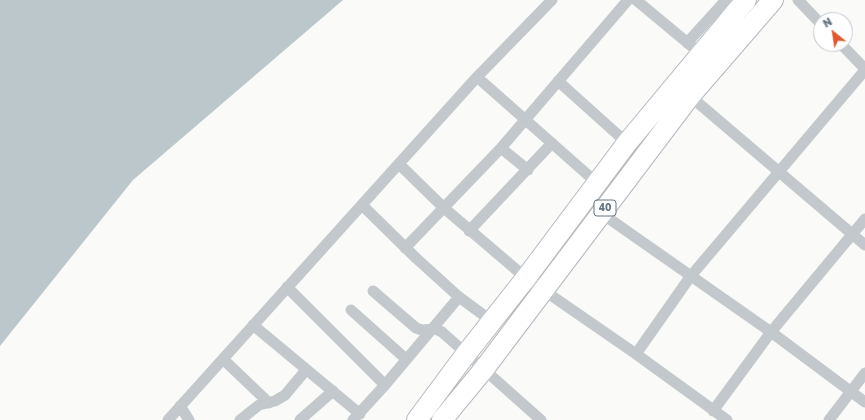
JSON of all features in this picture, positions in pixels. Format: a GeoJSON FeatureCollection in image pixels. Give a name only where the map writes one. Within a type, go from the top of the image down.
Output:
{"type":"FeatureCollection","features":[{"type":"Feature","properties":{"kind":"highway","name":"40"},"geometry":{"type":"LineString","coordinates":[[417,420],[466,354],[493,322],[627,143],[671,88],[694,49],[746,0]]}},
{"type":"Feature","properties":{"kind":"highway","name":"40"},"geometry":{"type":"LineString","coordinates":[[442,420],[484,369],[544,291],[690,96],[773,0]]}},
{"type":"Feature","properties":{"kind":"street"},"geometry":{"type":"LineString","coordinates":[[168,420],[287,287],[400,165],[477,77],[552,0]]}},
{"type":"Feature","properties":{"kind":"street"},"geometry":{"type":"LineString","coordinates":[[404,248],[501,148],[628,0]]}},
{"type":"Feature","properties":{"kind":"street"},"geometry":{"type":"LineString","coordinates":[[636,0],[694,49],[726,0]]}},
{"type":"Feature","properties":{"kind":"street"},"geometry":{"type":"LineString","coordinates":[[798,0],[813,16]]}},
{"type":"Feature","properties":{"kind":"street"},"geometry":{"type":"LineString","coordinates":[[636,354],[690,277],[865,69],[849,52]]}},
{"type":"Feature","properties":{"kind":"street"},"geometry":{"type":"LineString","coordinates":[[477,77],[598,183]]}},
{"type":"Feature","properties":{"kind":"street"},"geometry":{"type":"LineString","coordinates":[[558,81],[627,143]]}},
{"type":"Feature","properties":{"kind":"street"},"geometry":{"type":"LineString","coordinates":[[690,96],[865,245]]}},
{"type":"Feature","properties":{"kind":"street"},"geometry":{"type":"LineString","coordinates":[[469,231],[552,143]]}},
{"type":"Feature","properties":{"kind":"street"},"geometry":{"type":"LineString","coordinates":[[501,148],[528,170]]}},
{"type":"Feature","properties":{"kind":"street"},"geometry":{"type":"LineString","coordinates":[[400,165],[469,231],[526,278],[636,354],[727,420]]}},
{"type":"Feature","properties":{"kind":"street"},"geometry":{"type":"LineString","coordinates":[[362,205],[404,248],[459,297],[493,322]]}},
{"type":"Feature","properties":{"kind":"street"},"geometry":{"type":"LineString","coordinates":[[602,213],[690,277],[771,332],[865,402]]}},
{"type":"Feature","properties":{"kind":"street"},"geometry":{"type":"LineString","coordinates":[[713,411],[771,332],[865,219]]}},
{"type":"Feature","properties":{"kind":"street"},"geometry":{"type":"LineString","coordinates":[[287,287],[385,385]]}},
{"type":"Feature","properties":{"kind":"street"},"geometry":{"type":"LineString","coordinates":[[373,291],[416,328],[422,330],[434,328],[442,332],[541,420]]}},
{"type":"Feature","properties":{"kind":"street"},"geometry":{"type":"LineString","coordinates":[[253,325],[333,392],[357,417],[459,297]]}},
{"type":"Feature","properties":{"kind":"street"},"geometry":{"type":"LineString","coordinates":[[351,310],[406,359]]}},
{"type":"Feature","properties":{"kind":"street"},"geometry":{"type":"LineString","coordinates":[[223,359],[269,403]]}},
{"type":"Feature","properties":{"kind":"street"},"geometry":{"type":"LineString","coordinates":[[240,420],[256,407],[269,403],[284,395],[306,370]]}},
{"type":"Feature","properties":{"kind":"street"},"geometry":{"type":"LineString","coordinates":[[829,420],[865,374]]}},
{"type":"Feature","properties":{"kind":"street"},"geometry":{"type":"LineString","coordinates":[[300,420],[333,392]]}},
{"type":"Feature","properties":{"kind":"street"},"geometry":{"type":"LineString","coordinates":[[180,406],[189,420]]}},
{"type":"Feature","properties":{"kind":"shaded area"},"geometry":{"type":"Polygon","coordinates":[[[0,0],[343,0],[133,180],[0,346],[0,0]]]}}]}
